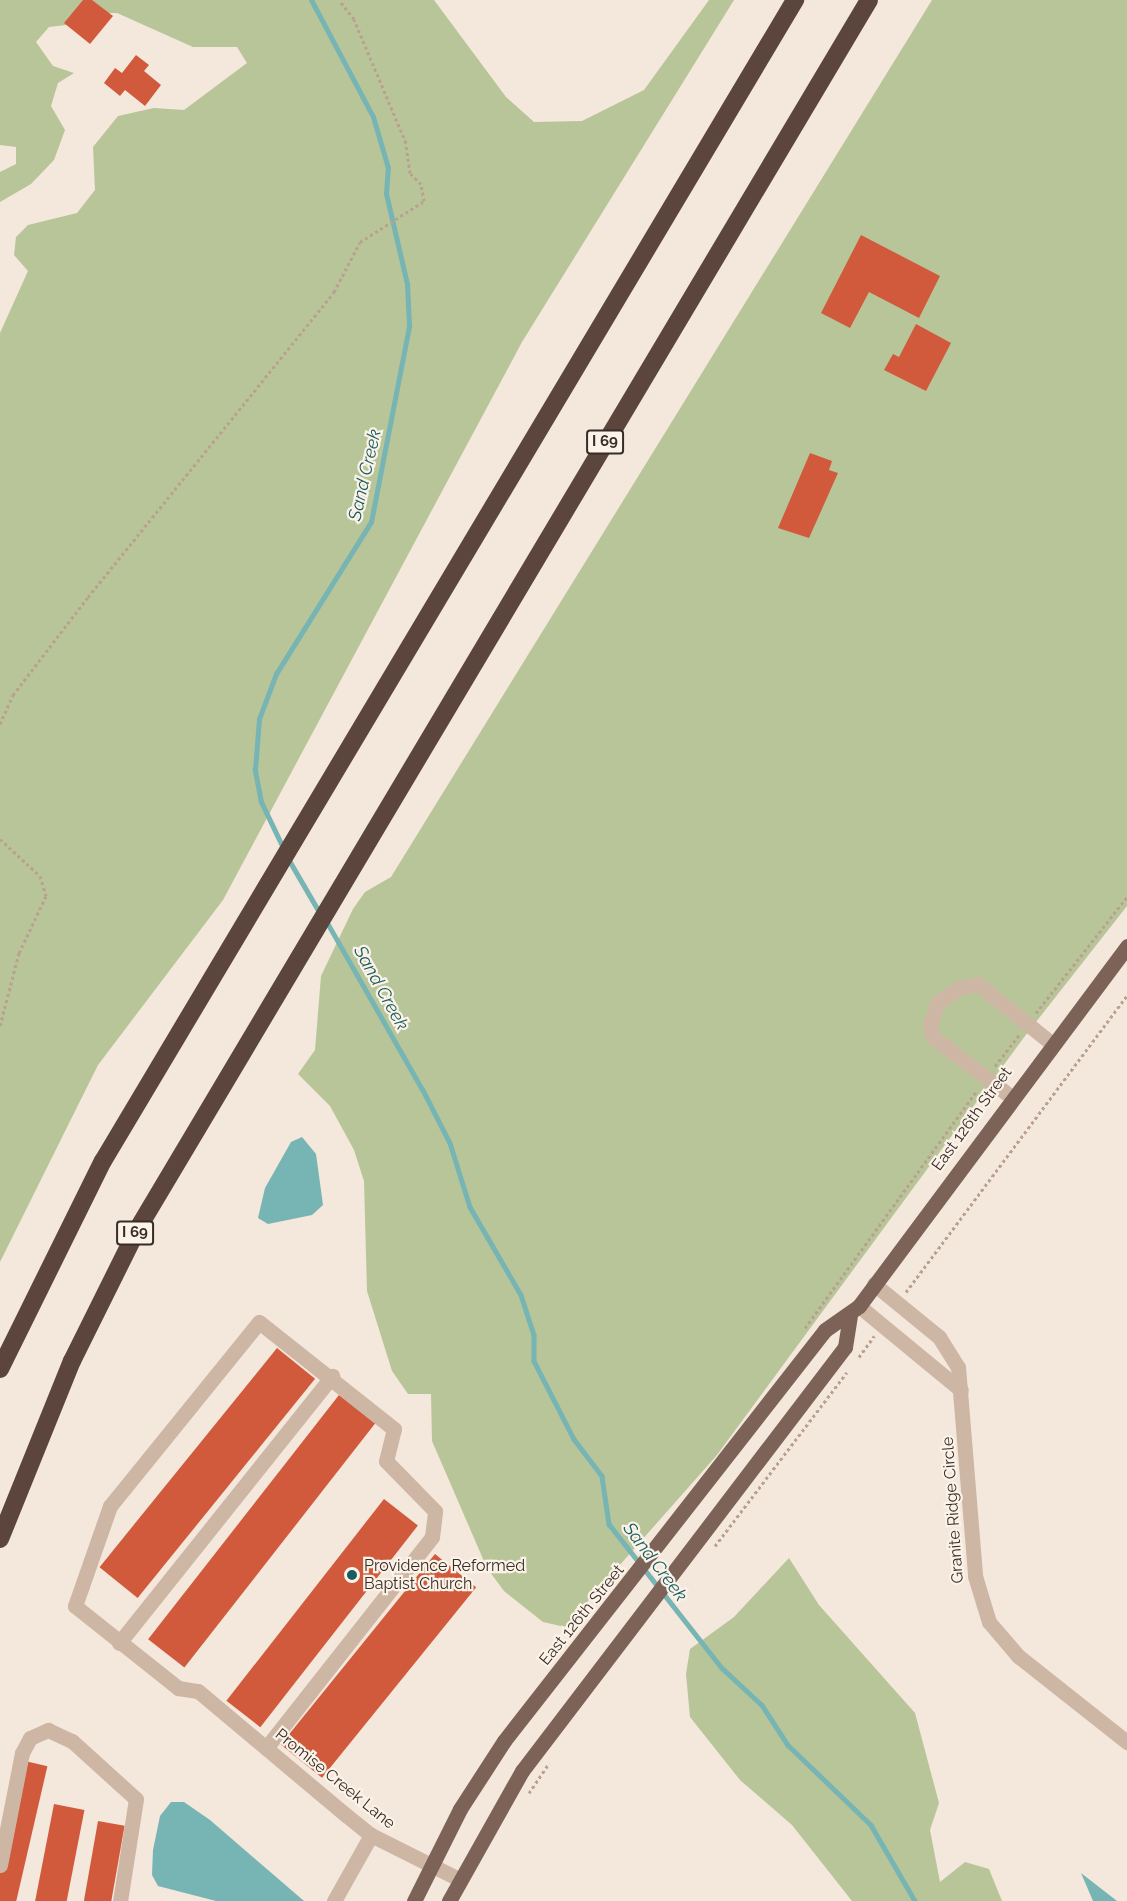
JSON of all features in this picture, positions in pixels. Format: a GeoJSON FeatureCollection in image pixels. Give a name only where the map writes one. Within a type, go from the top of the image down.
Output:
{"type":"FeatureCollection","features":[{"type":"Feature","properties":{"kind":"highway"},"geometry":{"type":"LineString","coordinates":[[0,1369],[103,1161],[795,0]]}},
{"type":"Feature","properties":{"kind":"highway","name":"I 69"},"geometry":{"type":"LineString","coordinates":[[0,1539],[110,1282],[305,943],[869,0]]}},
{"type":"Feature","properties":{"kind":"main road","name":"East 126th Street"},"geometry":{"type":"LineString","coordinates":[[414,1901],[430,1866],[499,1748],[677,1525],[825,1330],[854,1311],[1010,1096],[1127,946]]}},
{"type":"Feature","properties":{"kind":"main road","name":"East 126th Street"},"geometry":{"type":"LineString","coordinates":[[449,1901],[459,1879],[517,1779],[845,1347],[854,1311]]}},
{"type":"Feature","properties":{"kind":"street"},"geometry":{"type":"LineString","coordinates":[[1010,1096],[933,1036],[938,1002],[978,984],[1052,1043]]}},
{"type":"Feature","properties":{"kind":"street","name":"Granite Ridge Circle"},"geometry":{"type":"LineString","coordinates":[[874,1284],[898,1302],[949,1349],[961,1390],[981,1607],[1007,1646],[1127,1742]]}},
{"type":"Feature","properties":{"kind":"street"},"geometry":{"type":"LineString","coordinates":[[854,1311],[883,1323],[961,1390]]}},
{"type":"Feature","properties":{"kind":"street"},"geometry":{"type":"LineString","coordinates":[[266,1748],[432,1537],[435,1511],[386,1461],[394,1429],[332,1376],[259,1322],[110,1506],[75,1606],[119,1643],[332,1376]]}},
{"type":"Feature","properties":{"kind":"street","name":"Promise Creek Lane"},"geometry":{"type":"LineString","coordinates":[[119,1643],[178,1688],[198,1691],[371,1835],[459,1879]]}},
{"type":"Feature","properties":{"kind":"street"},"geometry":{"type":"LineString","coordinates":[[0,1865],[22,1753],[30,1738],[48,1730],[72,1741],[136,1799],[120,1901]]}},
{"type":"Feature","properties":{"kind":"street"},"geometry":{"type":"LineString","coordinates":[[334,1901],[371,1835]]}},
{"type":"Feature","properties":{"kind":"path"},"geometry":{"type":"LineString","coordinates":[[0,724],[34,669],[283,358],[374,230],[420,207],[424,195],[410,173],[406,143],[358,30],[339,0]]}},
{"type":"Feature","properties":{"kind":"path"},"geometry":{"type":"LineString","coordinates":[[0,839],[40,876],[46,896],[19,953],[0,1026]]}},
{"type":"Feature","properties":{"kind":"path"},"geometry":{"type":"LineString","coordinates":[[802,1332],[986,1078],[1127,897]]}},
{"type":"Feature","properties":{"kind":"path"},"geometry":{"type":"LineString","coordinates":[[898,1302],[1127,994]]}},
{"type":"Feature","properties":{"kind":"path"},"geometry":{"type":"LineString","coordinates":[[856,1360],[883,1323]]}},
{"type":"Feature","properties":{"kind":"path"},"geometry":{"type":"LineString","coordinates":[[708,1553],[849,1370]]}},
{"type":"Feature","properties":{"kind":"path"},"geometry":{"type":"LineString","coordinates":[[524,1800],[553,1758]]}},
{"type":"Feature","properties":{"kind":"green space"},"geometry":{"type":"Polygon","coordinates":[[[0,0],[434,0],[506,97],[534,122],[582,121],[644,90],[709,0],[734,0],[522,342],[223,900],[98,1065],[0,1262],[0,333],[28,271],[14,255],[16,237],[28,225],[77,213],[95,190],[93,147],[118,116],[154,108],[184,110],[247,63],[237,47],[193,47],[117,13],[95,13],[83,23],[49,27],[36,42],[53,66],[74,73],[58,83],[51,106],[65,130],[54,160],[31,184],[0,202],[0,172],[16,164],[16,147],[0,145],[0,0]]]}},
{"type":"Feature","properties":{"kind":"green space"},"geometry":{"type":"Polygon","coordinates":[[[932,0],[1127,0],[1127,906],[1025,1036],[717,1455],[565,1627],[543,1622],[504,1591],[487,1568],[432,1441],[431,1394],[408,1394],[392,1371],[367,1291],[364,1181],[354,1150],[330,1106],[298,1074],[315,1050],[321,976],[353,909],[365,892],[391,877],[932,0]]]}},
{"type":"Feature","properties":{"kind":"green space"},"geometry":{"type":"Polygon","coordinates":[[[789,1558],[819,1605],[915,1713],[939,1803],[930,1830],[940,1882],[965,1862],[989,1869],[1002,1901],[852,1901],[792,1825],[740,1780],[690,1717],[686,1674],[690,1649],[734,1617],[789,1558]]]}},
{"type":"Feature","properties":{"kind":"water"},"geometry":{"type":"Polygon","coordinates":[[[302,1137],[316,1154],[323,1205],[312,1215],[268,1224],[258,1218],[265,1188],[291,1142],[302,1137]]]}},
{"type":"Feature","properties":{"kind":"water"},"geometry":{"type":"Polygon","coordinates":[[[171,1802],[184,1802],[210,1820],[304,1901],[216,1901],[158,1886],[152,1875],[153,1850],[160,1816],[171,1802]]]}},
{"type":"Feature","properties":{"kind":"water"},"geometry":{"type":"Polygon","coordinates":[[[1081,1873],[1117,1901],[1093,1901],[1081,1873]]]}},
{"type":"Feature","properties":{"kind":"building"},"geometry":{"type":"Polygon","coordinates":[[[83,0],[92,0],[113,16],[90,44],[64,23],[83,0]]]}},
{"type":"Feature","properties":{"kind":"building"},"geometry":{"type":"Polygon","coordinates":[[[136,55],[149,65],[144,71],[161,85],[145,106],[125,90],[120,96],[104,83],[115,68],[122,73],[136,55]]]}},
{"type":"Feature","properties":{"kind":"building"},"geometry":{"type":"Polygon","coordinates":[[[861,235],[940,276],[919,318],[869,292],[850,328],[821,313],[861,235]]]}},
{"type":"Feature","properties":{"kind":"building"},"geometry":{"type":"Polygon","coordinates":[[[916,324],[951,343],[926,391],[884,370],[893,354],[899,357],[916,324]]]}},
{"type":"Feature","properties":{"kind":"building"},"geometry":{"type":"Polygon","coordinates":[[[810,453],[832,461],[829,470],[838,473],[809,538],[778,528],[810,453]]]}},
{"type":"Feature","properties":{"kind":"building"},"geometry":{"type":"Polygon","coordinates":[[[277,1348],[315,1379],[138,1598],[100,1567],[277,1348]]]}},
{"type":"Feature","properties":{"kind":"building"},"geometry":{"type":"Polygon","coordinates":[[[339,1395],[375,1423],[184,1668],[148,1639],[339,1395]]]}},
{"type":"Feature","properties":{"kind":"building"},"geometry":{"type":"Polygon","coordinates":[[[384,1499],[418,1525],[260,1727],[226,1701],[384,1499]]]}},
{"type":"Feature","properties":{"kind":"building"},"geometry":{"type":"Polygon","coordinates":[[[435,1554],[476,1587],[322,1778],[281,1744],[435,1554]]]}},
{"type":"Feature","properties":{"kind":"building"},"geometry":{"type":"Polygon","coordinates":[[[25,1761],[47,1766],[16,1901],[0,1901],[0,1869],[25,1761]]]}},
{"type":"Feature","properties":{"kind":"building"},"geometry":{"type":"Polygon","coordinates":[[[54,1804],[84,1810],[67,1901],[35,1901],[54,1804]]]}},
{"type":"Feature","properties":{"kind":"building"},"geometry":{"type":"Polygon","coordinates":[[[98,1821],[125,1826],[111,1901],[84,1901],[98,1821]]]}},
{"type":"Feature","properties":{"kind":"waterway","name":"Sand Creek"},"geometry":{"type":"LineString","coordinates":[[283,848],[261,802],[255,770],[259,719],[276,674],[371,522],[409,326],[407,284],[386,194],[388,168],[373,117],[311,0]]}},
{"type":"Feature","properties":{"kind":"waterway","name":"Sand Creek"},"geometry":{"type":"LineString","coordinates":[[288,858],[320,913]]}},
{"type":"Feature","properties":{"kind":"waterway","name":"Sand Creek"},"geometry":{"type":"LineString","coordinates":[[327,922],[423,1090],[450,1143],[470,1207],[521,1295],[534,1335],[534,1361],[574,1439],[602,1476],[609,1524],[722,1668],[762,1705],[788,1745],[871,1825],[915,1901]]}},
{"type":"Feature","properties":{"kind":"place","name":"Providence Reformed Baptist Church"},"geometry":{"type":"Point","coordinates":[352,1575]}}]}
